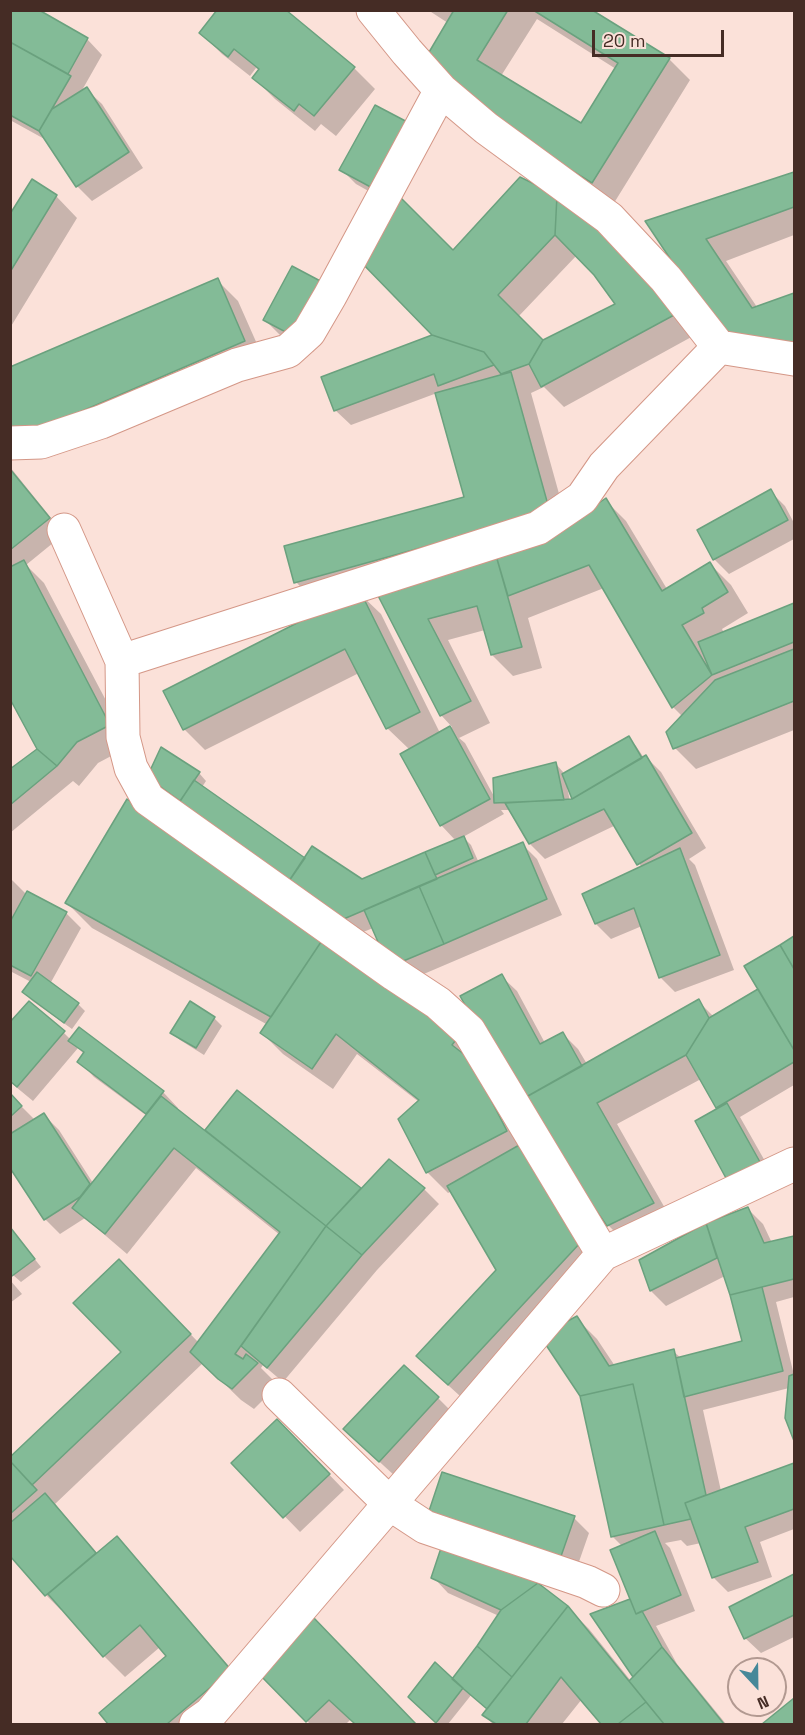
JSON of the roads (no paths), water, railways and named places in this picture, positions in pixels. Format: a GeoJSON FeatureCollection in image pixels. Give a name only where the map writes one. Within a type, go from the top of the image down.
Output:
{"type":"FeatureCollection","features":[{"type":"Feature","properties":{"kind":"street"},"geometry":{"type":"LineString","coordinates":[[374,10],[441,90],[486,128],[609,218],[666,279],[719,347],[795,359]]}},
{"type":"Feature","properties":{"kind":"street"},"geometry":{"type":"LineString","coordinates":[[10,443],[41,442],[101,422],[237,365],[288,351],[309,332],[441,90]]}},
{"type":"Feature","properties":{"kind":"street"},"geometry":{"type":"LineString","coordinates":[[122,661],[538,528],[582,498],[604,466],[719,347]]}},
{"type":"Feature","properties":{"kind":"street"},"geometry":{"type":"LineString","coordinates":[[64,530],[122,661],[123,737],[131,768],[148,799],[438,1003],[469,1031],[603,1254]]}},
{"type":"Feature","properties":{"kind":"street"},"geometry":{"type":"LineString","coordinates":[[196,1725],[210,1714],[603,1254],[795,1164]]}},
{"type":"Feature","properties":{"kind":"street"},"geometry":{"type":"LineString","coordinates":[[279,1395],[390,1504],[425,1527],[587,1582],[603,1590]]}}]}
